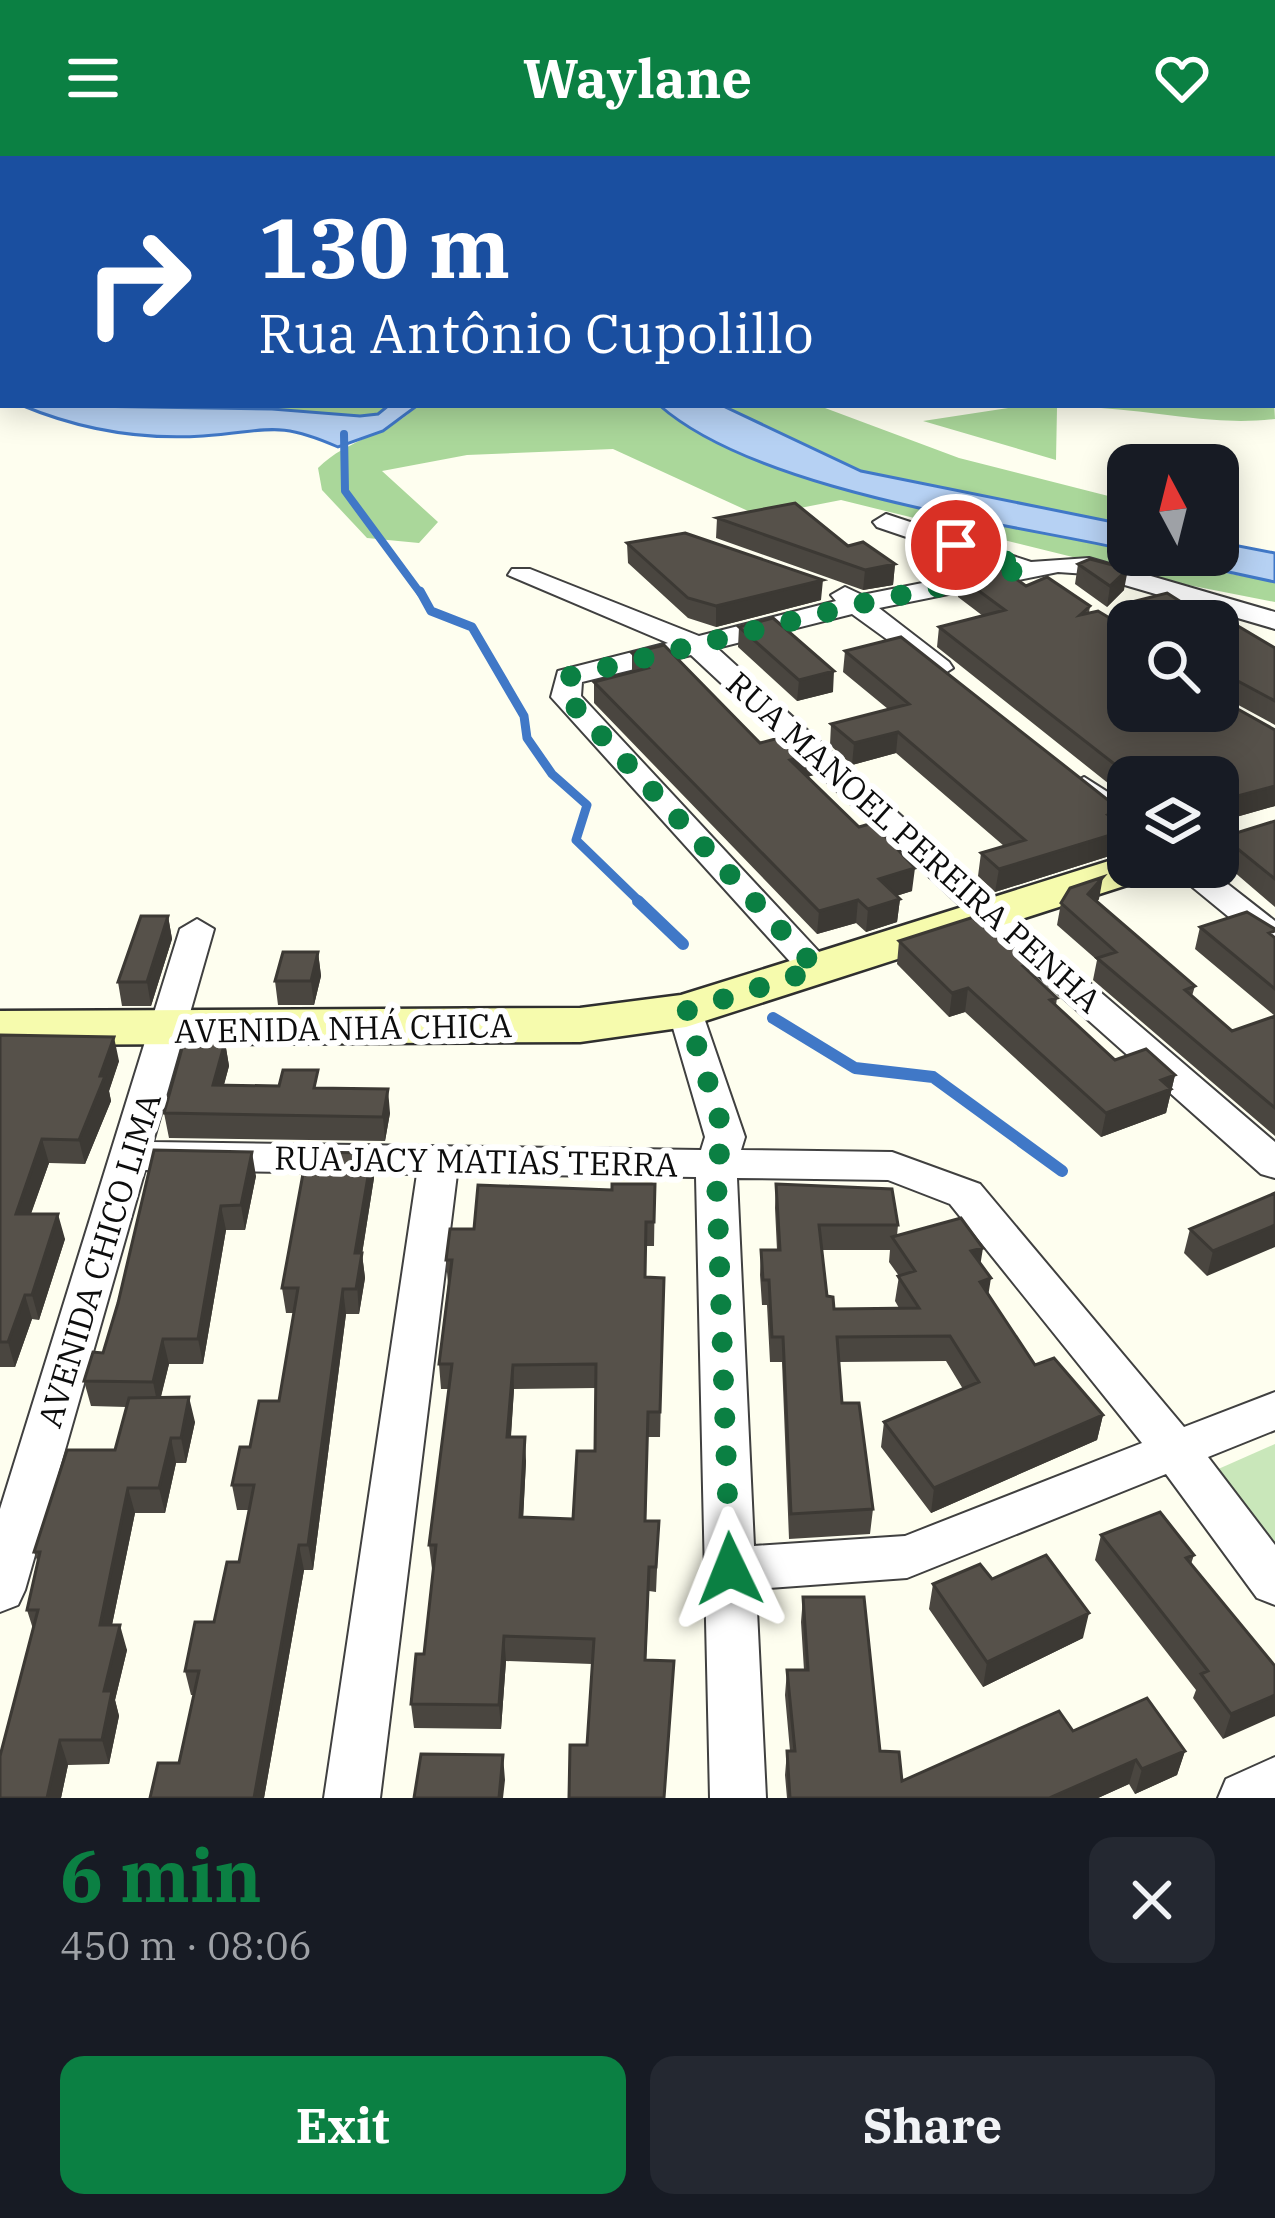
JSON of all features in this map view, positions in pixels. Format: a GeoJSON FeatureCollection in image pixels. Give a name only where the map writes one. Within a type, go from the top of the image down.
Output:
{"type":"FeatureCollection","features":[{"type":"Feature","properties":{"kind":"street"},"geometry":{"type":"LineString","coordinates":[[886,522],[1048,575]]}},
{"type":"Feature","properties":{"kind":"street"},"geometry":{"type":"LineString","coordinates":[[817,969],[566,697],[568,677],[860,604],[1089,566],[1275,621]]}},
{"type":"Feature","properties":{"kind":"street","name":"RUA MANOEL PEREIRA PENHA"},"geometry":{"type":"LineString","coordinates":[[521,574],[697,645],[989,914],[1275,1164]]}},
{"type":"Feature","properties":{"kind":"street"},"geometry":{"type":"LineString","coordinates":[[806,582],[860,604],[967,691]]}},
{"type":"Feature","properties":{"kind":"street"},"geometry":{"type":"LineString","coordinates":[[1056,764],[1107,804]]}},
{"type":"Feature","properties":{"kind":"street","name":"AVENIDA NHÁ CHICA"},"geometry":{"type":"LineString","coordinates":[[0,1028],[168,1031],[580,1024],[686,1011],[1107,876]]}},
{"type":"Feature","properties":{"kind":"street"},"geometry":{"type":"LineString","coordinates":[[1212,888],[1275,938]]}},
{"type":"Feature","properties":{"kind":"street","name":"AVENIDA CHICO LIMA"},"geometry":{"type":"LineString","coordinates":[[0,1590],[197,929]]}},
{"type":"Feature","properties":{"kind":"street"},"geometry":{"type":"LineString","coordinates":[[686,1011],[725,1137],[716,1164],[738,1798]]}},
{"type":"Feature","properties":{"kind":"street","name":"RUA JACY MATIAS TERRA"},"geometry":{"type":"LineString","coordinates":[[131,1156],[892,1166],[965,1194],[1177,1452],[1275,1583]]}},
{"type":"Feature","properties":{"kind":"street"},"geometry":{"type":"LineString","coordinates":[[352,1798],[439,1160]]}},
{"type":"Feature","properties":{"kind":"street"},"geometry":{"type":"LineString","coordinates":[[730,1569],[907,1557],[1275,1410]]}},
{"type":"Feature","properties":{"kind":"street"},"geometry":{"type":"LineString","coordinates":[[1246,1798],[1275,1784]]}},
{"type":"Feature","properties":{"kind":"green space"},"geometry":{"type":"Polygon","coordinates":[[[160,408],[385,408],[360,416],[160,408]]]}},
{"type":"Feature","properties":{"kind":"green space"},"geometry":{"type":"Polygon","coordinates":[[[415,408],[663,408],[711,441],[826,485],[1107,545],[1107,566],[841,500],[759,516],[613,449],[467,455],[382,471],[438,522],[419,543],[367,538],[322,490],[318,468],[415,408]]]}},
{"type":"Feature","properties":{"kind":"green space"},"geometry":{"type":"Polygon","coordinates":[[[727,408],[825,408],[959,458],[1107,496],[1107,521],[861,471],[727,408]]]}},
{"type":"Feature","properties":{"kind":"green space"},"geometry":{"type":"Polygon","coordinates":[[[1008,408],[1057,408],[1056,460],[923,421],[1008,408]]]}},
{"type":"Feature","properties":{"kind":"green space"},"geometry":{"type":"Polygon","coordinates":[[[1098,408],[1274,408],[1275,419],[1220,420],[1098,408]]]}},
{"type":"Feature","properties":{"kind":"green space"},"geometry":{"type":"Polygon","coordinates":[[[1239,575],[1275,582],[1275,602],[1150,576],[1239,575]]]}},
{"type":"Feature","properties":{"kind":"green space"},"geometry":{"type":"Polygon","coordinates":[[[1275,1444],[1275,1558],[1207,1474],[1275,1444]]]}},
{"type":"Feature","properties":{"kind":"water"},"geometry":{"type":"Polygon","coordinates":[[[29,408],[272,409],[360,416],[385,408],[414,408],[383,431],[338,447],[284,430],[180,437],[133,434],[29,408]]]}},
{"type":"Feature","properties":{"kind":"water"},"geometry":{"type":"Polygon","coordinates":[[[663,408],[727,408],[861,471],[1107,521],[1107,546],[882,499],[755,460],[702,435],[663,408]]]}},
{"type":"Feature","properties":{"kind":"water"},"geometry":{"type":"Polygon","coordinates":[[[1239,546],[1275,553],[1275,582],[1239,574],[1239,546]]]}},
{"type":"Feature","properties":{"kind":"building"},"geometry":{"type":"Polygon","coordinates":[[[795,503],[848,546],[863,542],[895,564],[865,570],[717,518],[795,503]]]}},
{"type":"Feature","properties":{"kind":"building"},"geometry":{"type":"Polygon","coordinates":[[[685,533],[823,580],[716,606],[688,598],[627,543],[685,533]]]}},
{"type":"Feature","properties":{"kind":"building"},"geometry":{"type":"Polygon","coordinates":[[[955,538],[973,549],[933,557],[919,547],[955,538]]]}},
{"type":"Feature","properties":{"kind":"building"},"geometry":{"type":"Polygon","coordinates":[[[1090,559],[1107,563],[1107,576],[1121,576],[1110,586],[1078,564],[1090,559]]]}},
{"type":"Feature","properties":{"kind":"building"},"geometry":{"type":"Polygon","coordinates":[[[1002,569],[1026,586],[1047,577],[1090,606],[1080,615],[1098,611],[1107,616],[1107,732],[1239,732],[1239,710],[1275,730],[1275,786],[1239,796],[1239,756],[1107,758],[939,627],[1005,610],[960,577],[1002,569]]]}},
{"type":"Feature","properties":{"kind":"building"},"geometry":{"type":"Polygon","coordinates":[[[1167,593],[1178,600],[1140,600],[1167,593]]]}},
{"type":"Feature","properties":{"kind":"building"},"geometry":{"type":"Polygon","coordinates":[[[773,618],[834,671],[799,680],[739,627],[773,618]]]}},
{"type":"Feature","properties":{"kind":"building"},"geometry":{"type":"Polygon","coordinates":[[[1239,627],[1275,648],[1275,701],[1239,682],[1239,627]]]}},
{"type":"Feature","properties":{"kind":"building"},"geometry":{"type":"Polygon","coordinates":[[[901,637],[1107,799],[1107,836],[999,869],[981,853],[1025,840],[898,732],[854,743],[831,724],[909,704],[845,651],[901,637]]]}},
{"type":"Feature","properties":{"kind":"building"},"geometry":{"type":"Polygon","coordinates":[[[664,645],[760,743],[794,734],[815,753],[790,760],[859,827],[873,823],[915,868],[879,879],[900,899],[868,909],[858,900],[819,911],[594,682],[648,668],[632,653],[664,645]]]}},
{"type":"Feature","properties":{"kind":"building"},"geometry":{"type":"Polygon","coordinates":[[[1275,821],[1275,879],[1239,850],[1239,832],[1275,821]]]}},
{"type":"Feature","properties":{"kind":"building"},"geometry":{"type":"Polygon","coordinates":[[[1103,877],[1088,894],[1195,986],[1185,990],[1232,1031],[1275,1016],[1275,1108],[1097,958],[1116,952],[1061,903],[1070,888],[1103,877]]]}},
{"type":"Feature","properties":{"kind":"building"},"geometry":{"type":"Polygon","coordinates":[[[1247,912],[1275,929],[1269,933],[1275,938],[1275,989],[1200,927],[1247,912]]]}},
{"type":"Feature","properties":{"kind":"building"},"geometry":{"type":"Polygon","coordinates":[[[141,916],[168,916],[147,982],[118,982],[141,916]]]}},
{"type":"Feature","properties":{"kind":"building"},"geometry":{"type":"Polygon","coordinates":[[[977,916],[1031,963],[1023,966],[1057,998],[1050,1000],[1115,1060],[1146,1049],[1175,1075],[1161,1080],[1171,1089],[1106,1113],[968,988],[952,993],[899,941],[977,916]]]}},
{"type":"Feature","properties":{"kind":"building"},"geometry":{"type":"Polygon","coordinates":[[[283,952],[318,952],[311,981],[275,981],[283,952]]]}},
{"type":"Feature","properties":{"kind":"building"},"geometry":{"type":"Polygon","coordinates":[[[0,1035],[114,1037],[100,1076],[105,1076],[79,1140],[42,1139],[16,1214],[58,1214],[32,1295],[25,1295],[8,1342],[0,1342],[0,1035]]]}},
{"type":"Feature","properties":{"kind":"building"},"geometry":{"type":"Polygon","coordinates":[[[184,1041],[225,1042],[213,1085],[279,1086],[283,1070],[318,1070],[314,1088],[388,1089],[383,1117],[164,1113],[184,1041]]]}},
{"type":"Feature","properties":{"kind":"building"},"geometry":{"type":"Polygon","coordinates":[[[154,1150],[252,1152],[241,1205],[221,1206],[198,1339],[163,1339],[153,1382],[84,1381],[93,1352],[103,1353],[154,1150]]]}},
{"type":"Feature","properties":{"kind":"building"},"geometry":{"type":"Polygon","coordinates":[[[307,1152],[372,1153],[355,1253],[362,1253],[356,1289],[343,1289],[308,1545],[299,1545],[254,1798],[150,1798],[158,1763],[179,1763],[199,1671],[185,1671],[195,1622],[214,1622],[227,1562],[239,1562],[254,1485],[232,1485],[240,1447],[250,1447],[259,1401],[279,1401],[298,1288],[282,1288],[307,1152]]]}},
{"type":"Feature","properties":{"kind":"building"},"geometry":{"type":"Polygon","coordinates":[[[612,1184],[655,1184],[654,1222],[646,1222],[645,1277],[664,1278],[660,1412],[648,1412],[645,1521],[659,1521],[656,1567],[649,1567],[645,1660],[674,1661],[664,1798],[569,1798],[570,1745],[587,1745],[594,1639],[504,1636],[499,1705],[411,1704],[416,1654],[424,1654],[436,1545],[429,1545],[452,1364],[439,1364],[452,1260],[446,1260],[450,1229],[474,1229],[478,1185],[612,1190],[612,1184]],[[596,1364],[513,1365],[507,1437],[525,1437],[520,1517],[573,1519],[577,1451],[595,1451],[596,1364]]]}},
{"type":"Feature","properties":{"kind":"building"},"geometry":{"type":"Polygon","coordinates":[[[776,1184],[892,1189],[898,1225],[819,1225],[827,1296],[833,1297],[834,1309],[919,1308],[898,1276],[915,1271],[892,1237],[961,1218],[983,1248],[971,1251],[991,1278],[980,1282],[1035,1365],[1054,1358],[1103,1415],[934,1488],[884,1422],[979,1382],[950,1336],[837,1337],[842,1403],[859,1403],[873,1509],[791,1514],[783,1337],[772,1337],[769,1280],[763,1280],[761,1250],[780,1250],[776,1184]]]}},
{"type":"Feature","properties":{"kind":"building"},"geometry":{"type":"Polygon","coordinates":[[[1275,1193],[1275,1225],[1213,1251],[1190,1229],[1275,1193]]]}},
{"type":"Feature","properties":{"kind":"building"},"geometry":{"type":"Polygon","coordinates":[[[189,1397],[181,1438],[171,1438],[159,1488],[128,1488],[100,1625],[120,1625],[104,1691],[112,1691],[102,1740],[60,1740],[47,1798],[0,1798],[0,1756],[38,1610],[27,1610],[40,1552],[34,1552],[67,1450],[115,1450],[129,1398],[189,1397]]]}},
{"type":"Feature","properties":{"kind":"building"},"geometry":{"type":"Polygon","coordinates":[[[1160,1512],[1194,1555],[1186,1558],[1275,1666],[1275,1695],[1231,1714],[1201,1674],[1208,1671],[1101,1535],[1160,1512]]]}},
{"type":"Feature","properties":{"kind":"building"},"geometry":{"type":"Polygon","coordinates":[[[1046,1555],[1089,1613],[987,1662],[933,1584],[980,1564],[992,1579],[1046,1555]]]}},
{"type":"Feature","properties":{"kind":"building"},"geometry":{"type":"Polygon","coordinates":[[[803,1597],[864,1597],[880,1751],[899,1752],[902,1781],[1059,1711],[1073,1731],[1147,1698],[1185,1751],[1142,1769],[1136,1760],[1049,1798],[790,1798],[787,1751],[795,1751],[787,1670],[808,1670],[803,1597]]]}},
{"type":"Feature","properties":{"kind":"building"},"geometry":{"type":"Polygon","coordinates":[[[421,1754],[503,1755],[499,1798],[414,1798],[421,1754]]]}},
{"type":"Feature","properties":{"kind":"waterway"},"geometry":{"type":"LineString","coordinates":[[344,434],[345,491],[421,594]]}},
{"type":"Feature","properties":{"kind":"waterway"},"geometry":{"type":"LineString","coordinates":[[420,591],[431,611],[472,627],[524,716],[527,738],[552,774],[587,805],[576,840],[642,904]]}},
{"type":"Feature","properties":{"kind":"waterway"},"geometry":{"type":"LineString","coordinates":[[638,901],[683,944]]}},
{"type":"Feature","properties":{"kind":"waterway"},"geometry":{"type":"LineString","coordinates":[[773,1018],[855,1068],[933,1077],[1062,1171]]}},
{"type":"Feature","properties":{"kind":"route"},"geometry":{"type":"LineString","coordinates":[[730,1569],[716,1164],[725,1137],[686,1011],[817,969],[566,697],[568,677],[1027,568],[956,545]]}}]}
